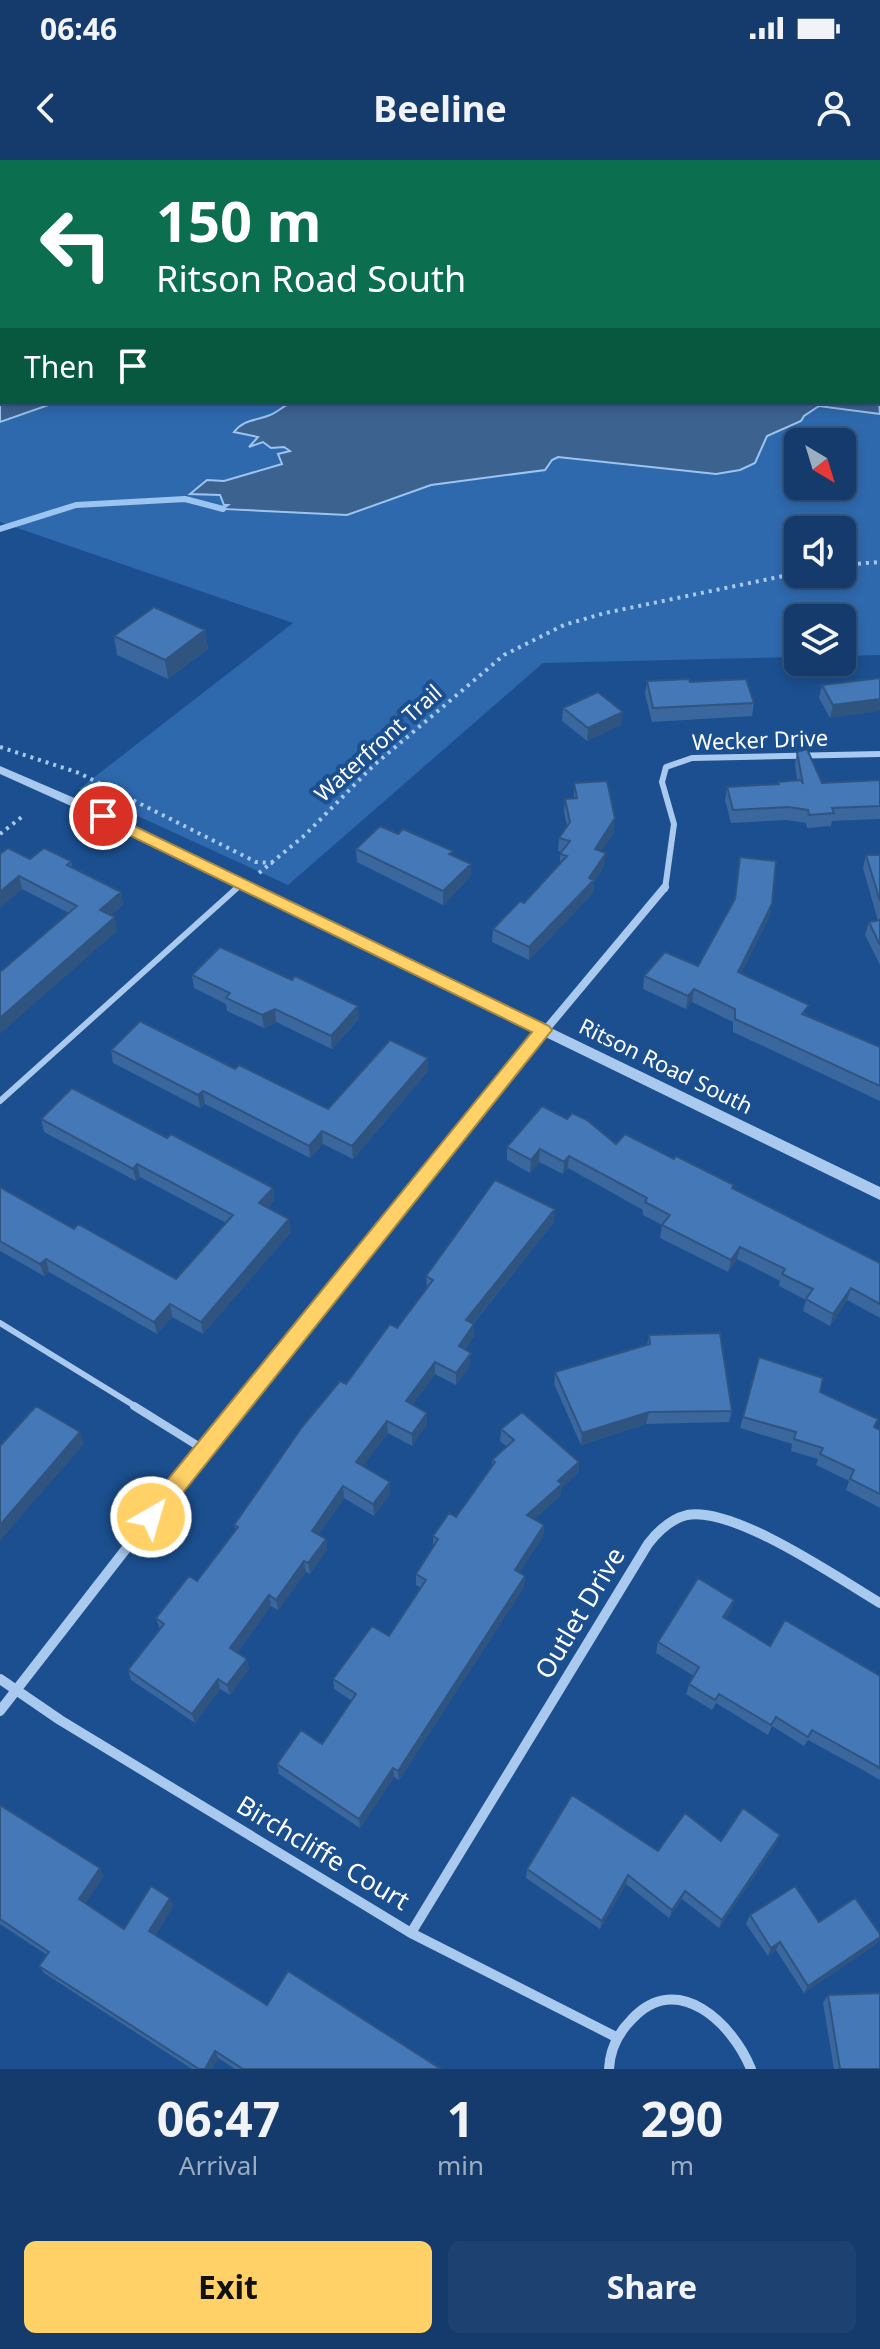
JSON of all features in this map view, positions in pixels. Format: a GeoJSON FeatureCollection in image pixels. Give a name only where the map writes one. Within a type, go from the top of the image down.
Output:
{"type":"FeatureCollection","features":[{"type":"Feature","properties":{"kind":"street","name":"Wecker Drive"},"geometry":{"type":"LineString","coordinates":[[543,1030],[665,890],[674,824],[662,782],[666,767],[692,758],[880,754]]}},
{"type":"Feature","properties":{"kind":"street","name":"Ritson Road South"},"geometry":{"type":"LineString","coordinates":[[0,770],[75,803],[880,1194]]}},
{"type":"Feature","properties":{"kind":"street"},"geometry":{"type":"LineString","coordinates":[[0,1711],[203,1449],[543,1030]]}},
{"type":"Feature","properties":{"kind":"street","name":"Outlet Drive"},"geometry":{"type":"LineString","coordinates":[[411,1933],[648,1544],[663,1525],[679,1517],[698,1514],[729,1520],[880,1603]]}},
{"type":"Feature","properties":{"kind":"street","name":"Birchcliffe Court"},"geometry":{"type":"LineString","coordinates":[[0,1679],[60,1720],[411,1933],[616,2037]]}},
{"type":"Feature","properties":{"kind":"street"},"geometry":{"type":"LineString","coordinates":[[609,2069],[616,2037],[627,2022],[646,2007],[670,2000],[694,2003],[717,2014],[740,2040],[751,2069]]}},
{"type":"Feature","properties":{"kind":"lane"},"geometry":{"type":"LineString","coordinates":[[0,1101],[242,884]]}},
{"type":"Feature","properties":{"kind":"lane"},"geometry":{"type":"LineString","coordinates":[[0,1323],[203,1449]]}},
{"type":"Feature","properties":{"kind":"path"},"geometry":{"type":"LineString","coordinates":[[856,564],[880,562]]}},
{"type":"Feature","properties":{"kind":"path","name":"Waterfront Trail"},"geometry":{"type":"LineString","coordinates":[[0,747],[79,773],[256,862],[275,863],[373,766],[504,655],[564,625],[605,613],[784,576]]}},
{"type":"Feature","properties":{"kind":"path"},"geometry":{"type":"LineString","coordinates":[[0,834],[23,816]]}},
{"type":"Feature","properties":{"kind":"shaded area"},"geometry":{"type":"Polygon","coordinates":[[[0,404],[51,404],[0,422],[0,404]]]}},
{"type":"Feature","properties":{"kind":"shaded area"},"geometry":{"type":"Polygon","coordinates":[[[51,404],[880,404],[880,655],[856,656],[856,604],[784,604],[784,657],[543,663],[288,885],[79,789],[293,623],[0,522],[0,422],[51,404]]]}},
{"type":"Feature","properties":{"kind":"shaded area"},"geometry":{"type":"Polygon","coordinates":[[[289,404],[879,404],[880,414],[819,406],[801,421],[767,436],[755,463],[740,470],[716,474],[558,457],[545,470],[431,485],[347,515],[223,509],[228,505],[224,505],[220,495],[190,494],[207,480],[224,481],[282,464],[278,454],[290,451],[284,447],[271,448],[263,442],[249,447],[258,437],[234,432],[246,422],[270,415],[289,404]]]}},
{"type":"Feature","properties":{"kind":"building"},"geometry":{"type":"Polygon","coordinates":[[[154,607],[205,630],[165,660],[114,636],[154,607]]]}},
{"type":"Feature","properties":{"kind":"building"},"geometry":{"type":"Polygon","coordinates":[[[880,678],[880,699],[833,705],[822,685],[880,678]]]}},
{"type":"Feature","properties":{"kind":"building"},"geometry":{"type":"Polygon","coordinates":[[[689,679],[690,682],[746,679],[754,703],[653,708],[647,681],[689,679]]]}},
{"type":"Feature","properties":{"kind":"building"},"geometry":{"type":"Polygon","coordinates":[[[598,692],[623,712],[588,728],[563,708],[598,692]]]}},
{"type":"Feature","properties":{"kind":"building"},"geometry":{"type":"Polygon","coordinates":[[[807,749],[822,783],[880,780],[880,806],[832,808],[834,813],[809,815],[808,810],[788,807],[733,810],[727,787],[801,780],[803,784],[797,752],[807,749]]]}},
{"type":"Feature","properties":{"kind":"building"},"geometry":{"type":"Polygon","coordinates":[[[607,781],[615,818],[595,849],[606,853],[589,878],[594,880],[529,947],[493,929],[520,901],[524,903],[567,856],[560,854],[570,841],[559,838],[570,822],[565,799],[577,798],[574,783],[607,781]]]}},
{"type":"Feature","properties":{"kind":"building"},"geometry":{"type":"Polygon","coordinates":[[[380,826],[398,834],[403,829],[453,851],[449,854],[471,864],[443,891],[356,849],[380,826]]]}},
{"type":"Feature","properties":{"kind":"building"},"geometry":{"type":"Polygon","coordinates":[[[8,848],[30,859],[44,848],[71,861],[67,865],[121,892],[100,910],[115,917],[0,1018],[0,972],[77,906],[19,876],[0,892],[0,854],[8,848]]]}},
{"type":"Feature","properties":{"kind":"building"},"geometry":{"type":"Polygon","coordinates":[[[866,855],[880,855],[880,901],[866,855]]]}},
{"type":"Feature","properties":{"kind":"building"},"geometry":{"type":"Polygon","coordinates":[[[740,857],[776,861],[772,904],[738,972],[809,1005],[802,1014],[880,1047],[880,1086],[735,1019],[735,1009],[694,989],[688,996],[644,976],[665,952],[698,966],[735,899],[740,857]]]}},
{"type":"Feature","properties":{"kind":"building"},"geometry":{"type":"Polygon","coordinates":[[[880,920],[880,945],[869,922],[880,920]]]}},
{"type":"Feature","properties":{"kind":"building"},"geometry":{"type":"Polygon","coordinates":[[[220,947],[292,980],[295,976],[358,1006],[331,1036],[275,1009],[262,1015],[226,998],[230,993],[192,975],[220,947]]]}},
{"type":"Feature","properties":{"kind":"building"},"geometry":{"type":"Polygon","coordinates":[[[140,1021],[235,1069],[239,1065],[328,1109],[390,1040],[428,1058],[352,1146],[322,1131],[309,1146],[203,1091],[198,1095],[111,1050],[140,1021]]]}},
{"type":"Feature","properties":{"kind":"building"},"geometry":{"type":"Polygon","coordinates":[[[72,1088],[167,1138],[171,1134],[273,1188],[259,1203],[289,1219],[201,1322],[170,1304],[154,1322],[46,1259],[40,1264],[0,1241],[0,1187],[74,1229],[78,1224],[176,1279],[233,1215],[137,1164],[133,1169],[41,1119],[72,1088]]]}},
{"type":"Feature","properties":{"kind":"building"},"geometry":{"type":"Polygon","coordinates":[[[542,1106],[567,1119],[572,1113],[587,1120],[616,1144],[625,1134],[674,1159],[676,1156],[880,1263],[880,1304],[851,1288],[833,1314],[806,1299],[813,1289],[782,1274],[785,1269],[740,1247],[731,1260],[662,1225],[670,1215],[645,1202],[647,1198],[569,1156],[564,1162],[540,1149],[531,1160],[507,1147],[542,1106]]]}},
{"type":"Feature","properties":{"kind":"building"},"geometry":{"type":"Polygon","coordinates":[[[495,1180],[555,1209],[466,1320],[474,1324],[459,1346],[471,1353],[456,1373],[435,1362],[406,1401],[427,1413],[412,1434],[387,1421],[356,1462],[390,1482],[373,1504],[343,1486],[312,1531],[326,1539],[308,1563],[304,1561],[276,1600],[269,1595],[230,1648],[247,1659],[227,1685],[218,1679],[192,1714],[128,1670],[164,1624],[156,1618],[189,1576],[197,1581],[238,1527],[234,1525],[302,1427],[340,1381],[346,1384],[390,1324],[397,1328],[433,1280],[426,1276],[495,1180]]]}},
{"type":"Feature","properties":{"kind":"building"},"geometry":{"type":"Polygon","coordinates":[[[720,1333],[732,1411],[649,1412],[582,1433],[555,1372],[650,1344],[649,1335],[720,1333]]]}},
{"type":"Feature","properties":{"kind":"building"},"geometry":{"type":"Polygon","coordinates":[[[759,1357],[823,1378],[820,1392],[878,1419],[874,1427],[880,1430],[880,1494],[850,1479],[854,1470],[820,1454],[823,1448],[794,1439],[796,1432],[743,1417],[759,1357]]]}},
{"type":"Feature","properties":{"kind":"building"},"geometry":{"type":"Polygon","coordinates":[[[36,1406],[80,1432],[0,1525],[0,1446],[36,1406]]]}},
{"type":"Feature","properties":{"kind":"building"},"geometry":{"type":"Polygon","coordinates":[[[522,1412],[579,1462],[558,1481],[562,1484],[527,1515],[544,1525],[515,1570],[525,1576],[398,1771],[393,1768],[359,1819],[277,1764],[301,1730],[322,1744],[356,1694],[333,1679],[372,1626],[389,1636],[426,1580],[416,1574],[438,1539],[433,1536],[449,1513],[456,1517],[495,1462],[492,1460],[514,1440],[501,1429],[522,1412]]]}},
{"type":"Feature","properties":{"kind":"building"},"geometry":{"type":"Polygon","coordinates":[[[698,1578],[734,1600],[723,1617],[770,1646],[785,1620],[880,1676],[880,1768],[812,1730],[808,1737],[776,1717],[771,1725],[719,1694],[715,1700],[689,1684],[699,1667],[658,1642],[698,1578]]]}},
{"type":"Feature","properties":{"kind":"building"},"geometry":{"type":"Polygon","coordinates":[[[572,1795],[658,1851],[685,1813],[721,1841],[743,1808],[780,1835],[722,1920],[685,1891],[672,1910],[628,1875],[602,1921],[527,1869],[572,1795]]]}},
{"type":"Feature","properties":{"kind":"building"},"geometry":{"type":"Polygon","coordinates":[[[0,1805],[100,1868],[79,1899],[124,1929],[151,1886],[170,1898],[149,1931],[267,2005],[288,1971],[441,2069],[243,2069],[215,2051],[205,2069],[199,2069],[39,1966],[49,1952],[0,1919],[0,1805]]]}},
{"type":"Feature","properties":{"kind":"building"},"geometry":{"type":"Polygon","coordinates":[[[795,1886],[819,1922],[855,1898],[880,1934],[880,1937],[808,1986],[780,1942],[771,1948],[750,1915],[795,1886]]]}},
{"type":"Feature","properties":{"kind":"building"},"geometry":{"type":"Polygon","coordinates":[[[880,1993],[880,2069],[840,2069],[828,1995],[880,1993]]]}},
{"type":"Feature","properties":{"kind":"waterway"},"geometry":{"type":"LineString","coordinates":[[0,529],[76,505],[185,499],[223,509]]}},
{"type":"Feature","properties":{"kind":"route"},"geometry":{"type":"LineString","coordinates":[[103,816],[543,1030],[151,1517]]}}]}
